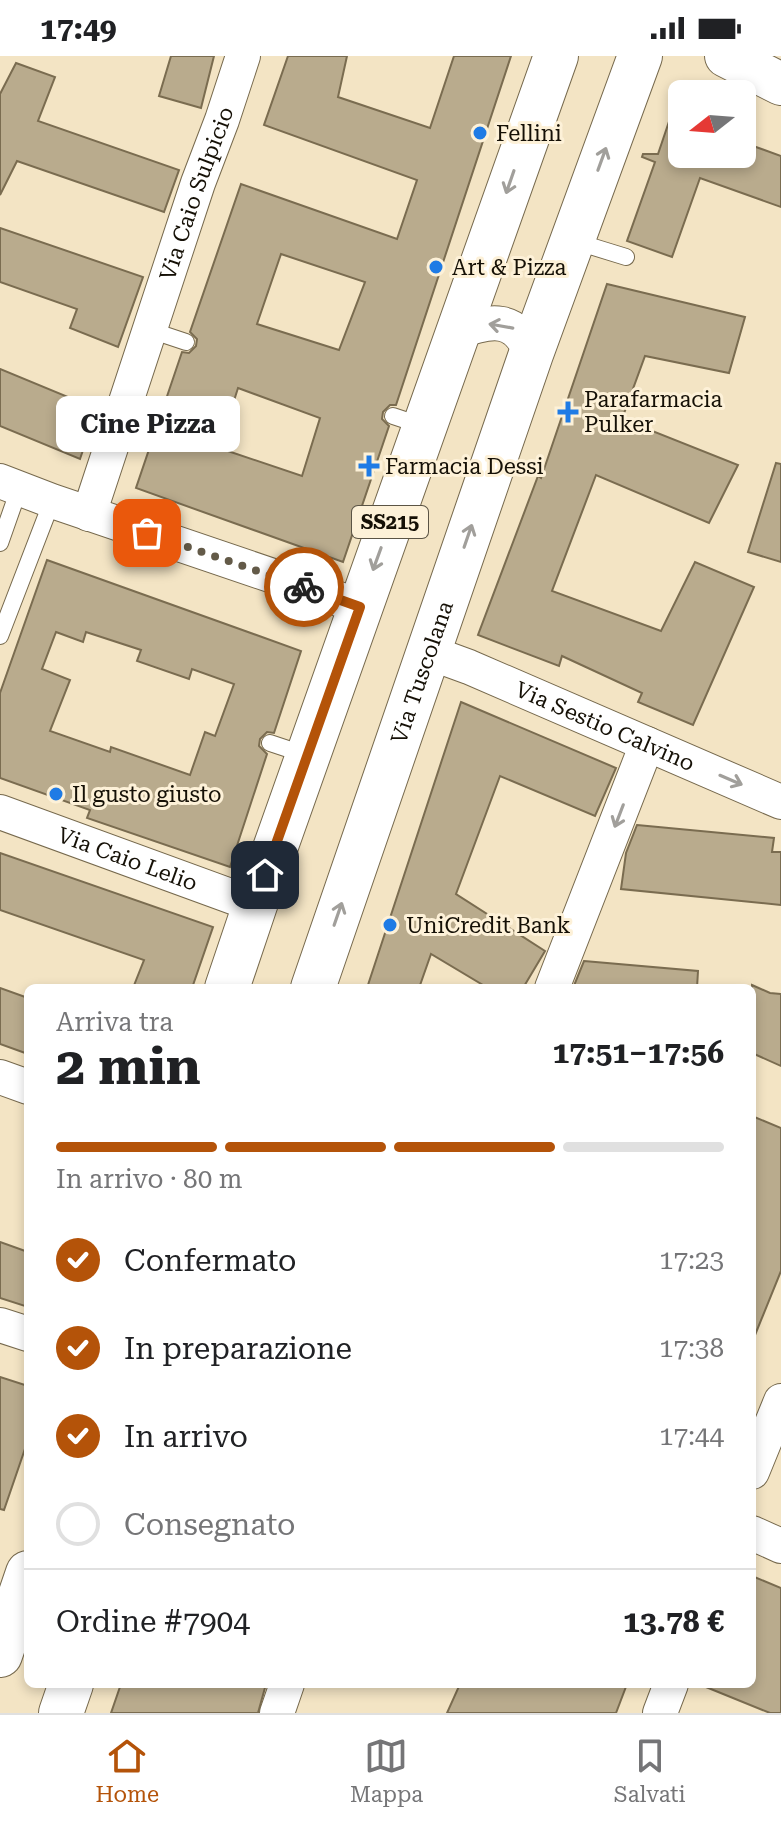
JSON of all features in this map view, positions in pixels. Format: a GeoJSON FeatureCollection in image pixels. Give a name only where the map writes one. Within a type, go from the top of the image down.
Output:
{"type":"FeatureCollection","features":[{"type":"Feature","properties":{"kind":"main road","name":"SS215"},"geometry":{"type":"LineString","coordinates":[[231,984],[255,905],[289,749],[360,607],[408,421],[457,332],[556,56]]}},
{"type":"Feature","properties":{"kind":"main road","name":"Via Tuscolana"},"geometry":{"type":"LineString","coordinates":[[314,984],[571,240],[640,56]]}},
{"type":"Feature","properties":{"kind":"main road"},"geometry":{"type":"LineString","coordinates":[[0,1655],[24,1585]]}},
{"type":"Feature","properties":{"kind":"main road"},"geometry":{"type":"LineString","coordinates":[[61,1713],[70,1688]]}},
{"type":"Feature","properties":{"kind":"street","name":"Via Caio Sulpicio"},"geometry":{"type":"LineString","coordinates":[[89,514],[243,56]]}},
{"type":"Feature","properties":{"kind":"street"},"geometry":{"type":"LineString","coordinates":[[457,332],[479,325],[507,324],[523,338],[531,354]]}},
{"type":"Feature","properties":{"kind":"street"},"geometry":{"type":"LineString","coordinates":[[10,485],[360,607]]}},
{"type":"Feature","properties":{"kind":"street","name":"Via Sestio Calvino"},"geometry":{"type":"LineString","coordinates":[[428,652],[781,802]]}},
{"type":"Feature","properties":{"kind":"street"},"geometry":{"type":"LineString","coordinates":[[554,984],[647,744]]}},
{"type":"Feature","properties":{"kind":"street","name":"Via Caio Lelio"},"geometry":{"type":"LineString","coordinates":[[0,812],[255,905]]}},
{"type":"Feature","properties":{"kind":"street"},"geometry":{"type":"LineString","coordinates":[[0,1077],[24,1086]]}},
{"type":"Feature","properties":{"kind":"street"},"geometry":{"type":"LineString","coordinates":[[0,1325],[24,1333]]}},
{"type":"Feature","properties":{"kind":"street"},"geometry":{"type":"LineString","coordinates":[[756,1462],[781,1401]]}},
{"type":"Feature","properties":{"kind":"street"},"geometry":{"type":"LineString","coordinates":[[756,1535],[781,1546]]}},
{"type":"Feature","properties":{"kind":"street"},"geometry":{"type":"LineString","coordinates":[[277,1713],[286,1688]]}},
{"type":"Feature","properties":{"kind":"street"},"geometry":{"type":"LineString","coordinates":[[660,1713],[669,1688]]}},
{"type":"Feature","properties":{"kind":"lane"},"geometry":{"type":"LineString","coordinates":[[571,240],[626,257]]}},
{"type":"Feature","properties":{"kind":"lane"},"geometry":{"type":"LineString","coordinates":[[150,330],[186,342]]}},
{"type":"Feature","properties":{"kind":"lane"},"geometry":{"type":"LineString","coordinates":[[0,543],[10,485]]}},
{"type":"Feature","properties":{"kind":"lane"},"geometry":{"type":"LineString","coordinates":[[0,636],[52,501]]}},
{"type":"Feature","properties":{"kind":"building"},"geometry":{"type":"Polygon","coordinates":[[[171,56],[214,56],[201,108],[159,96],[171,56]]]}},
{"type":"Feature","properties":{"kind":"building"},"geometry":{"type":"Polygon","coordinates":[[[288,56],[347,56],[338,97],[430,128],[454,56],[511,56],[396,405],[390,405],[383,412],[382,419],[389,426],[343,562],[136,488],[182,352],[189,353],[196,346],[197,339],[190,332],[241,184],[397,239],[417,180],[264,125],[288,56]],[[281,254],[257,324],[339,350],[365,282],[281,254]],[[238,388],[219,448],[302,476],[320,418],[238,388]]]}},
{"type":"Feature","properties":{"kind":"building"},"geometry":{"type":"Polygon","coordinates":[[[16,63],[55,77],[38,121],[179,170],[164,212],[17,161],[0,195],[0,94],[16,63]]]}},
{"type":"Feature","properties":{"kind":"building"},"geometry":{"type":"Polygon","coordinates":[[[668,124],[668,168],[756,168],[756,147],[781,156],[781,207],[700,178],[672,257],[627,241],[655,162],[642,157],[643,154],[658,154],[668,124]]]}},
{"type":"Feature","properties":{"kind":"building"},"geometry":{"type":"Polygon","coordinates":[[[0,228],[143,277],[118,347],[70,328],[77,309],[0,282],[0,228]]]}},
{"type":"Feature","properties":{"kind":"building"},"geometry":{"type":"Polygon","coordinates":[[[607,284],[745,317],[729,373],[645,356],[622,419],[738,465],[709,523],[596,475],[552,591],[661,631],[695,562],[754,587],[693,725],[638,702],[642,693],[562,656],[559,666],[478,635],[538,476],[541,478],[607,284]]]}},
{"type":"Feature","properties":{"kind":"building"},"geometry":{"type":"Polygon","coordinates":[[[0,369],[97,409],[80,459],[0,426],[0,369]]]}},
{"type":"Feature","properties":{"kind":"building"},"geometry":{"type":"Polygon","coordinates":[[[776,463],[781,464],[781,562],[748,552],[776,463]]]}},
{"type":"Feature","properties":{"kind":"building"},"geometry":{"type":"Polygon","coordinates":[[[47,560],[301,651],[274,733],[267,732],[260,739],[259,746],[267,754],[230,867],[87,818],[90,810],[0,778],[0,693],[47,560]],[[56,632],[42,669],[70,680],[50,731],[110,752],[111,747],[190,775],[205,732],[215,736],[234,684],[192,669],[189,679],[137,661],[141,650],[86,632],[83,642],[56,632]]]}},
{"type":"Feature","properties":{"kind":"building"},"geometry":{"type":"Polygon","coordinates":[[[461,702],[616,768],[595,816],[500,776],[456,894],[545,951],[525,984],[481,984],[431,954],[420,984],[368,984],[461,702]]]}},
{"type":"Feature","properties":{"kind":"building"},"geometry":{"type":"Polygon","coordinates":[[[637,825],[774,838],[772,852],[781,852],[781,905],[621,889],[626,853],[637,825]]]}},
{"type":"Feature","properties":{"kind":"building"},"geometry":{"type":"Polygon","coordinates":[[[0,853],[213,927],[193,984],[135,984],[144,960],[0,910],[0,853]]]}},
{"type":"Feature","properties":{"kind":"building"},"geometry":{"type":"Polygon","coordinates":[[[584,961],[698,971],[697,984],[575,984],[584,961]]]}},
{"type":"Feature","properties":{"kind":"building"},"geometry":{"type":"Polygon","coordinates":[[[756,987],[781,994],[781,1066],[756,1055],[756,987]]]}},
{"type":"Feature","properties":{"kind":"building"},"geometry":{"type":"Polygon","coordinates":[[[0,988],[24,997],[24,1053],[0,1044],[0,988]]]}},
{"type":"Feature","properties":{"kind":"building"},"geometry":{"type":"Polygon","coordinates":[[[756,1118],[781,1128],[781,1271],[756,1333],[756,1118]]]}},
{"type":"Feature","properties":{"kind":"building"},"geometry":{"type":"Polygon","coordinates":[[[0,1242],[24,1251],[24,1306],[0,1298],[0,1242]]]}},
{"type":"Feature","properties":{"kind":"building"},"geometry":{"type":"Polygon","coordinates":[[[0,1377],[24,1385],[24,1452],[4,1510],[0,1509],[0,1377]]]}},
{"type":"Feature","properties":{"kind":"building"},"geometry":{"type":"Polygon","coordinates":[[[756,1578],[781,1588],[781,1713],[770,1713],[708,1688],[756,1688],[756,1578]]]}},
{"type":"Feature","properties":{"kind":"building"},"geometry":{"type":"Polygon","coordinates":[[[120,1688],[265,1688],[258,1713],[111,1713],[120,1688]]]}},
{"type":"Feature","properties":{"kind":"building"},"geometry":{"type":"Polygon","coordinates":[[[458,1688],[625,1688],[616,1713],[447,1713],[458,1688]]]}},
{"type":"Feature","properties":{"kind":"way so far"},"geometry":{"type":"LineString","coordinates":[[147,533],[304,587]]}},
{"type":"Feature","properties":{"kind":"place","name":"Fellini"},"geometry":{"type":"Point","coordinates":[480,133]}},
{"type":"Feature","properties":{"kind":"place","name":"Art & Pizza"},"geometry":{"type":"Point","coordinates":[436,267]}},
{"type":"Feature","properties":{"kind":"place","name":"Parafarmacia Pulker"},"geometry":{"type":"Point","coordinates":[568,412]}},
{"type":"Feature","properties":{"kind":"place","name":"Farmacia Dessi"},"geometry":{"type":"Point","coordinates":[369,466]}},
{"type":"Feature","properties":{"kind":"place","name":"Cine Pizza"},"geometry":{"type":"Point","coordinates":[147,533]}},
{"type":"Feature","properties":{"kind":"place","name":"Il gusto giusto"},"geometry":{"type":"Point","coordinates":[56,794]}},
{"type":"Feature","properties":{"kind":"place","name":"UniCredit Bank"},"geometry":{"type":"Point","coordinates":[390,925]}},
{"type":"Feature","properties":{"kind":"route"},"geometry":{"type":"LineString","coordinates":[[265,875],[360,607],[304,587]]}}]}
